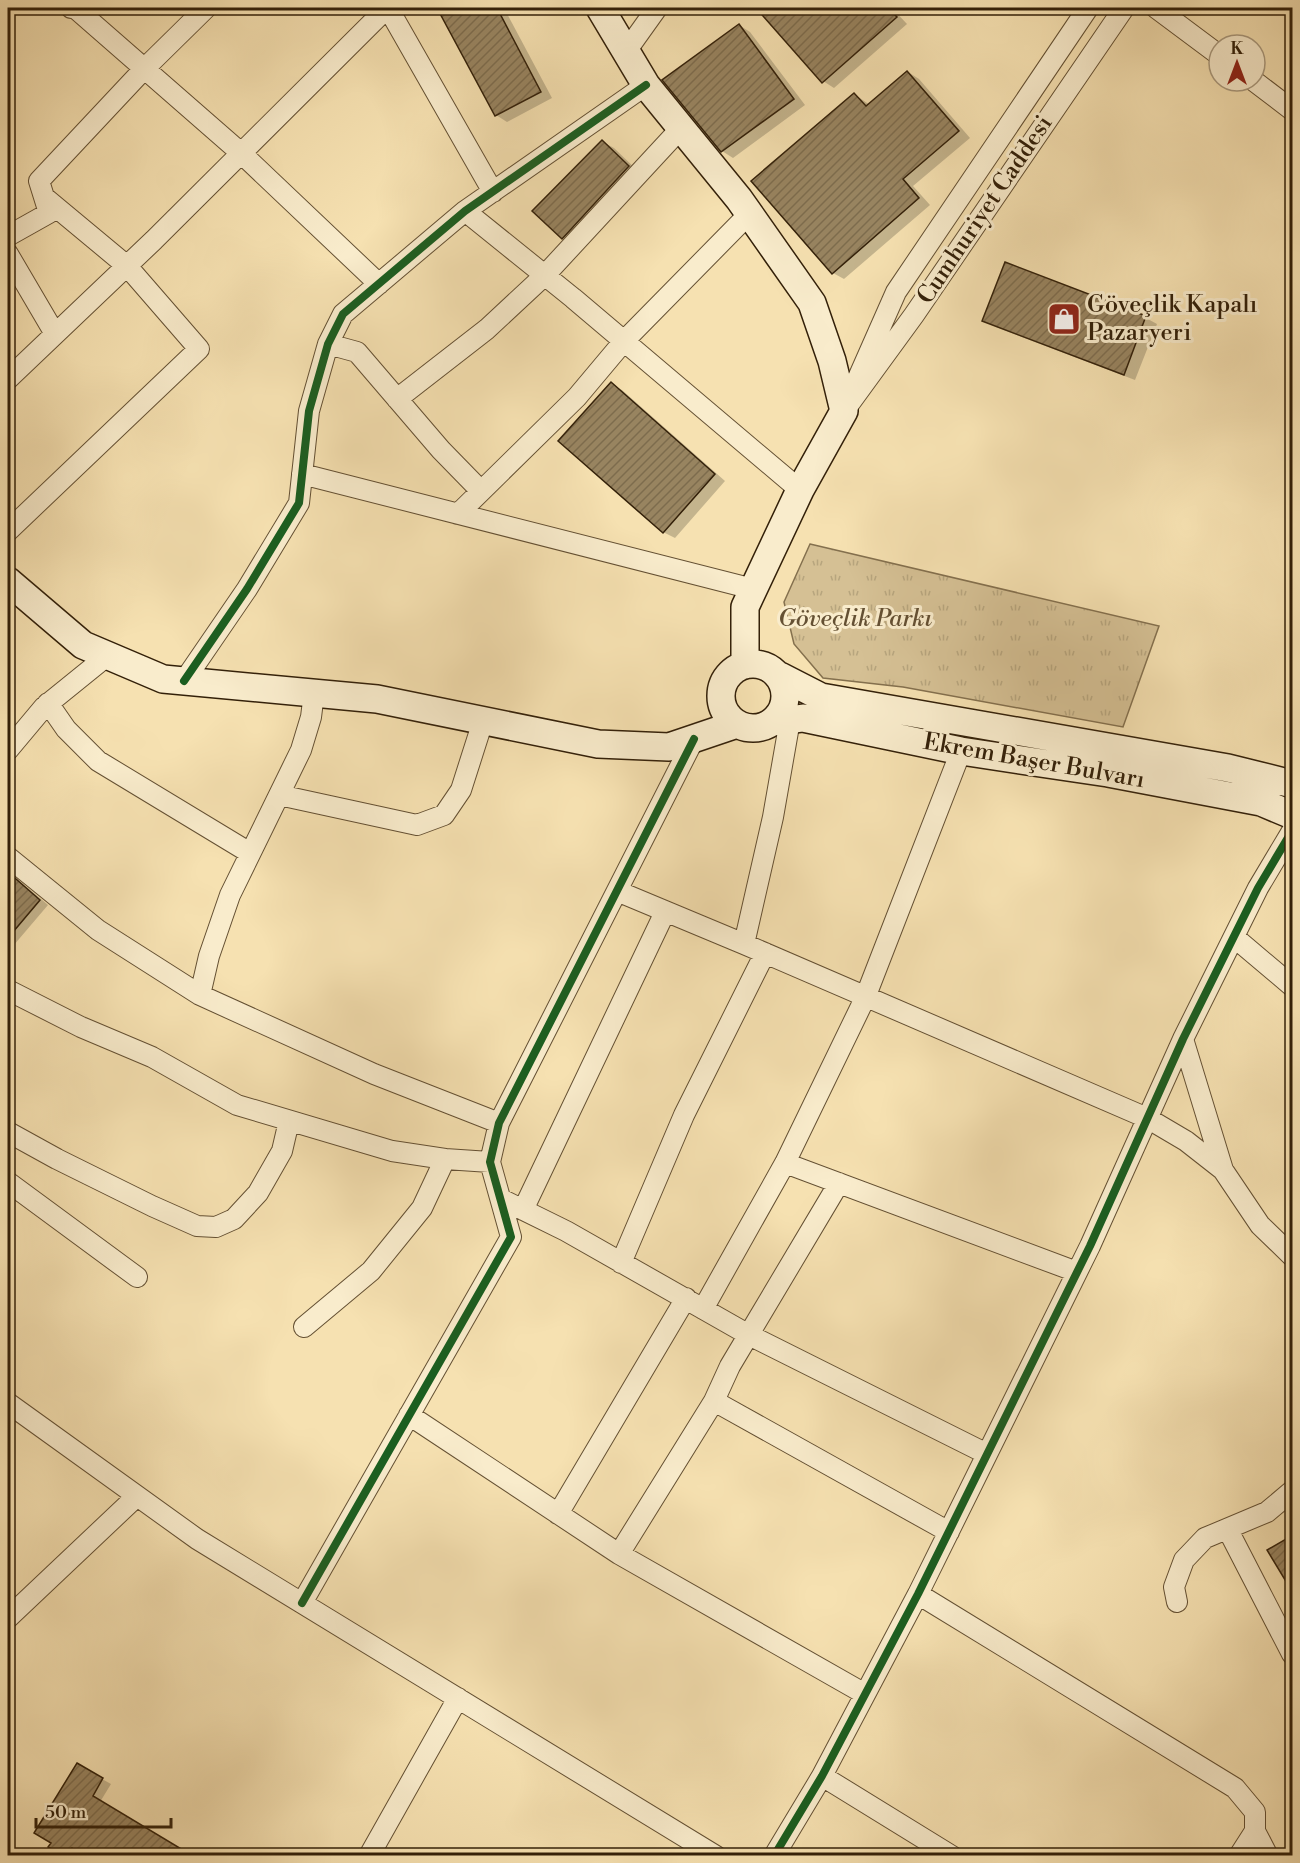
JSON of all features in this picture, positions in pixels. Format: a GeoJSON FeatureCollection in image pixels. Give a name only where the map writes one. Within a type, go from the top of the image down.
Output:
{"type":"FeatureCollection","features":[{"type":"Feature","properties":{"kind":"street"},"geometry":{"type":"LineString","coordinates":[[74,8],[241,153],[379,284]]}},
{"type":"Feature","properties":{"kind":"street"},"geometry":{"type":"LineString","coordinates":[[8,236],[50,213],[39,182],[144,69],[206,8]]}},
{"type":"Feature","properties":{"kind":"street"},"geometry":{"type":"LineString","coordinates":[[8,379],[127,266],[387,8],[493,192]]}},
{"type":"Feature","properties":{"kind":"street"},"geometry":{"type":"LineString","coordinates":[[600,8],[646,85],[749,213],[812,303],[832,361],[844,411]]}},
{"type":"Feature","properties":{"kind":"street"},"geometry":{"type":"LineString","coordinates":[[627,50],[657,8]]}},
{"type":"Feature","properties":{"kind":"street","name":"Cumhuriyet Caddesi"},"geometry":{"type":"LineString","coordinates":[[745,664],[745,607],[800,490],[844,411],[896,292],[1088,8]]}},
{"type":"Feature","properties":{"kind":"street","name":"Cumhuriyet Caddesi"},"geometry":{"type":"LineString","coordinates":[[844,411],[914,315],[1124,8]]}},
{"type":"Feature","properties":{"kind":"street"},"geometry":{"type":"LineString","coordinates":[[1156,8],[1207,46]]}},
{"type":"Feature","properties":{"kind":"street"},"geometry":{"type":"LineString","coordinates":[[184,681],[247,589],[299,503],[309,411],[328,344],[343,314],[465,211],[646,85]]}},
{"type":"Feature","properties":{"kind":"street"},"geometry":{"type":"LineString","coordinates":[[1267,91],[1293,110]]}},
{"type":"Feature","properties":{"kind":"street"},"geometry":{"type":"LineString","coordinates":[[397,399],[486,329],[545,276],[681,128]]}},
{"type":"Feature","properties":{"kind":"street"},"geometry":{"type":"LineString","coordinates":[[8,531],[199,349],[127,266],[44,197]]}},
{"type":"Feature","properties":{"kind":"street"},"geometry":{"type":"LineString","coordinates":[[465,211],[624,341],[800,490]]}},
{"type":"Feature","properties":{"kind":"street"},"geometry":{"type":"LineString","coordinates":[[458,514],[577,397],[624,341],[749,213]]}},
{"type":"Feature","properties":{"kind":"street"},"geometry":{"type":"LineString","coordinates":[[8,254],[55,334]]}},
{"type":"Feature","properties":{"kind":"street"},"geometry":{"type":"LineString","coordinates":[[328,344],[357,352],[441,450],[481,491]]}},
{"type":"Feature","properties":{"kind":"street"},"geometry":{"type":"LineString","coordinates":[[302,474],[753,589]]}},
{"type":"Feature","properties":{"kind":"street"},"geometry":{"type":"LineString","coordinates":[[8,581],[83,645],[163,680],[377,699],[598,744],[669,747],[737,724]]}},
{"type":"Feature","properties":{"kind":"street"},"geometry":{"type":"LineString","coordinates":[[8,750],[48,704],[107,656]]}},
{"type":"Feature","properties":{"kind":"street"},"geometry":{"type":"LineString","coordinates":[[744,944],[773,817],[782,721],[782,712],[786,700],[785,687],[780,676],[770,668],[758,663],[745,664],[733,670],[725,680],[721,692],[722,705],[728,716],[737,724],[749,729],[762,728],[782,721]]}},
{"type":"Feature","properties":{"kind":"street","name":"Ekrem Başer Bulvarı"},"geometry":{"type":"LineString","coordinates":[[780,676],[821,698],[1228,768],[1293,784]]}},
{"type":"Feature","properties":{"kind":"street"},"geometry":{"type":"LineString","coordinates":[[200,995],[209,956],[230,895],[301,750],[311,717],[314,693]]}},
{"type":"Feature","properties":{"kind":"street"},"geometry":{"type":"LineString","coordinates":[[48,704],[66,729],[98,761],[250,854]]}},
{"type":"Feature","properties":{"kind":"street","name":"Ekrem Başer Bulvarı"},"geometry":{"type":"LineString","coordinates":[[782,721],[803,717],[961,751],[1107,773],[1261,802],[1293,815]]}},
{"type":"Feature","properties":{"kind":"street"},"geometry":{"type":"LineString","coordinates":[[279,795],[417,825],[444,815],[461,790],[483,720]]}},
{"type":"Feature","properties":{"kind":"street"},"geometry":{"type":"LineString","coordinates":[[302,1603],[510,1237],[490,1162],[499,1123],[694,739]]}},
{"type":"Feature","properties":{"kind":"street"},"geometry":{"type":"LineString","coordinates":[[704,1309],[785,1162],[865,998],[961,751]]}},
{"type":"Feature","properties":{"kind":"street"},"geometry":{"type":"LineString","coordinates":[[774,1856],[822,1776],[918,1594],[1077,1272],[1183,1039],[1258,888],[1293,831]]}},
{"type":"Feature","properties":{"kind":"street"},"geometry":{"type":"LineString","coordinates":[[8,857],[98,930],[200,995],[374,1074],[499,1123]]}},
{"type":"Feature","properties":{"kind":"street"},"geometry":{"type":"LineString","coordinates":[[616,891],[1147,1118],[1186,1141],[1223,1170]]}},
{"type":"Feature","properties":{"kind":"street"},"geometry":{"type":"LineString","coordinates":[[523,1210],[665,912]]}},
{"type":"Feature","properties":{"kind":"street"},"geometry":{"type":"LineString","coordinates":[[1234,937],[1293,986]]}},
{"type":"Feature","properties":{"kind":"street"},"geometry":{"type":"LineString","coordinates":[[621,1263],[684,1116],[765,954]]}},
{"type":"Feature","properties":{"kind":"street"},"geometry":{"type":"LineString","coordinates":[[9,995],[152,1057],[237,1105],[392,1151],[445,1159],[490,1162]]}},
{"type":"Feature","properties":{"kind":"street"},"geometry":{"type":"LineString","coordinates":[[1183,1039],[1223,1170],[1260,1224],[1293,1256]]}},
{"type":"Feature","properties":{"kind":"street"},"geometry":{"type":"LineString","coordinates":[[8,1132],[152,1206],[197,1226],[216,1227],[234,1219],[258,1193],[282,1150],[289,1122]]}},
{"type":"Feature","properties":{"kind":"street"},"geometry":{"type":"LineString","coordinates":[[304,1327],[371,1271],[422,1208],[445,1159]]}},
{"type":"Feature","properties":{"kind":"street"},"geometry":{"type":"LineString","coordinates":[[785,1162],[1077,1272]]}},
{"type":"Feature","properties":{"kind":"street"},"geometry":{"type":"LineString","coordinates":[[8,1182],[137,1277]]}},
{"type":"Feature","properties":{"kind":"street"},"geometry":{"type":"LineString","coordinates":[[619,1554],[714,1401],[730,1366],[839,1183]]}},
{"type":"Feature","properties":{"kind":"street"},"geometry":{"type":"LineString","coordinates":[[501,1199],[566,1231],[749,1335],[987,1454]]}},
{"type":"Feature","properties":{"kind":"street"},"geometry":{"type":"LineString","coordinates":[[558,1514],[686,1298]]}},
{"type":"Feature","properties":{"kind":"street"},"geometry":{"type":"LineString","coordinates":[[714,1401],[949,1532]]}},
{"type":"Feature","properties":{"kind":"street"},"geometry":{"type":"LineString","coordinates":[[8,1403],[196,1539],[716,1856]]}},
{"type":"Feature","properties":{"kind":"street"},"geometry":{"type":"LineString","coordinates":[[409,1415],[619,1554],[865,1694]]}},
{"type":"Feature","properties":{"kind":"street"},"geometry":{"type":"LineString","coordinates":[[1177,1602],[1174,1587],[1184,1560],[1205,1538],[1266,1512],[1293,1491]]}},
{"type":"Feature","properties":{"kind":"street"},"geometry":{"type":"LineString","coordinates":[[8,1618],[137,1496]]}},
{"type":"Feature","properties":{"kind":"street"},"geometry":{"type":"LineString","coordinates":[[1228,1530],[1293,1654]]}},
{"type":"Feature","properties":{"kind":"street"},"geometry":{"type":"LineString","coordinates":[[918,1594],[1235,1788],[1255,1812],[1255,1831],[1268,1856]]}},
{"type":"Feature","properties":{"kind":"street"},"geometry":{"type":"LineString","coordinates":[[369,1856],[458,1698]]}},
{"type":"Feature","properties":{"kind":"street"},"geometry":{"type":"LineString","coordinates":[[822,1776],[952,1856]]}},
{"type":"Feature","properties":{"kind":"street"},"geometry":{"type":"LineString","coordinates":[[1239,1856],[1255,1831]]}},
{"type":"Feature","properties":{"kind":"green space","name":"Göveçlik Parkı"},"geometry":{"type":"Polygon","coordinates":[[[810,544],[1159,626],[1123,727],[903,687],[823,678],[794,644],[784,602],[810,544]]]}},
{"type":"Feature","properties":{"kind":"building"},"geometry":{"type":"Polygon","coordinates":[[[437,8],[497,8],[541,92],[495,116],[437,8]]]}},
{"type":"Feature","properties":{"kind":"building"},"geometry":{"type":"Polygon","coordinates":[[[756,8],[888,8],[897,17],[822,83],[756,8]]]}},
{"type":"Feature","properties":{"kind":"building"},"geometry":{"type":"Polygon","coordinates":[[[739,24],[794,99],[721,152],[662,80],[739,24]]]}},
{"type":"Feature","properties":{"kind":"building"},"geometry":{"type":"Polygon","coordinates":[[[907,71],[959,131],[903,179],[919,198],[832,274],[751,181],[854,93],[866,106],[907,71]]]}},
{"type":"Feature","properties":{"kind":"building"},"geometry":{"type":"Polygon","coordinates":[[[602,140],[629,166],[562,239],[532,211],[602,140]]]}},
{"type":"Feature","properties":{"kind":"building","name":"Göveçlik Kapalı Pazaryeri"},"geometry":{"type":"Polygon","coordinates":[[[1005,262],[1146,316],[1124,375],[982,321],[1005,262]]]}},
{"type":"Feature","properties":{"kind":"building"},"geometry":{"type":"Polygon","coordinates":[[[611,382],[715,474],[663,533],[558,441],[611,382]]]}},
{"type":"Feature","properties":{"kind":"building"},"geometry":{"type":"Polygon","coordinates":[[[8,872],[40,900],[8,938],[8,872]]]}},
{"type":"Feature","properties":{"kind":"building"},"geometry":{"type":"Polygon","coordinates":[[[1293,1535],[1293,1593],[1267,1550],[1293,1535]]]}},
{"type":"Feature","properties":{"kind":"building"},"geometry":{"type":"Polygon","coordinates":[[[77,1763],[103,1778],[93,1796],[193,1856],[84,1856],[72,1848],[68,1856],[63,1856],[48,1847],[51,1843],[34,1833],[77,1763]]]}},
{"type":"Feature","properties":{"kind":"cycle path"},"geometry":{"type":"LineString","coordinates":[[184,681],[247,589],[299,503],[309,411],[328,344],[343,314],[465,211],[646,85]]}},
{"type":"Feature","properties":{"kind":"cycle path"},"geometry":{"type":"LineString","coordinates":[[302,1603],[511,1237],[490,1162],[499,1123],[694,739]]}},
{"type":"Feature","properties":{"kind":"cycle path"},"geometry":{"type":"LineString","coordinates":[[774,1856],[822,1776],[918,1594],[1090,1246],[1183,1039],[1258,888],[1292,831]]}},
{"type":"Feature","properties":{"kind":"place","name":"Göveçlik Kapalı Pazaryeri"},"geometry":{"type":"Point","coordinates":[1064,319]}}]}
